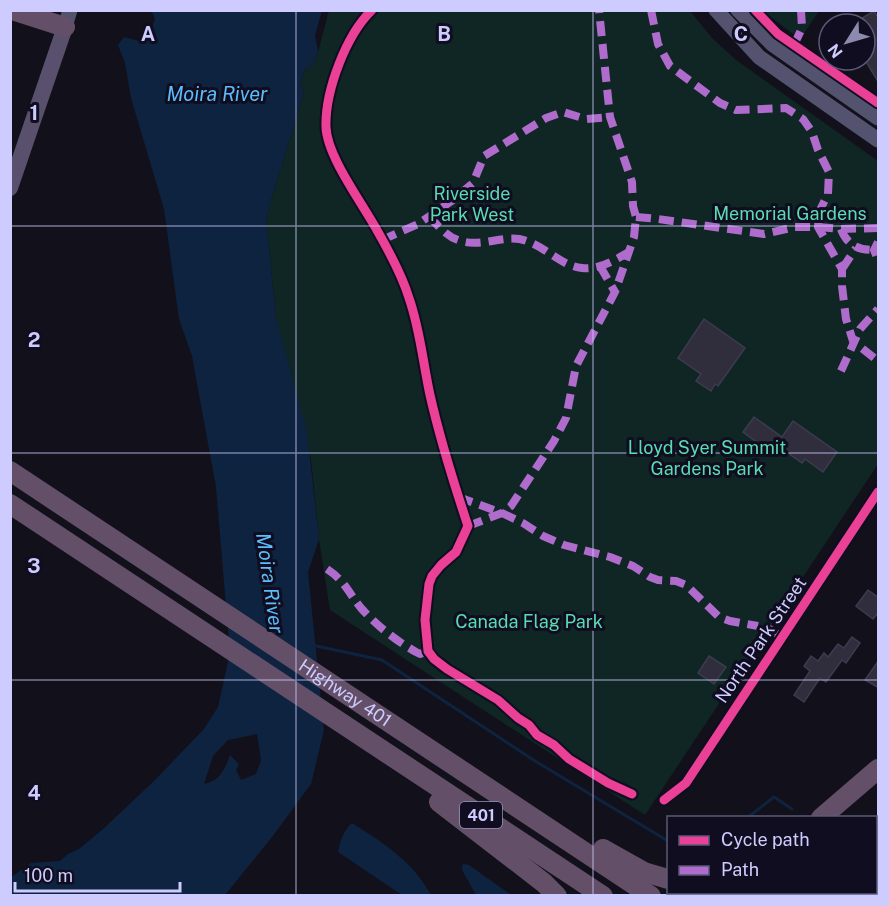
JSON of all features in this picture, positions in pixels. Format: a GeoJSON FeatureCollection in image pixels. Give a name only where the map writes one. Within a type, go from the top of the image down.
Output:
{"type":"FeatureCollection","features":[{"type":"Feature","properties":{"kind":"highway"},"geometry":{"type":"LineString","coordinates":[[12,10],[67,19]]}},
{"type":"Feature","properties":{"kind":"highway","name":"Highway 401"},"geometry":{"type":"LineString","coordinates":[[10,471],[651,896]]}},
{"type":"Feature","properties":{"kind":"highway","name":"Highway 401"},"geometry":{"type":"LineString","coordinates":[[10,504],[603,896]]}},
{"type":"Feature","properties":{"kind":"highway"},"geometry":{"type":"LineString","coordinates":[[354,732],[544,883],[557,896]]}},
{"type":"Feature","properties":{"kind":"highway"},"geometry":{"type":"LineString","coordinates":[[459,767],[644,872],[667,878]]}},
{"type":"Feature","properties":{"kind":"highway"},"geometry":{"type":"LineString","coordinates":[[823,816],[879,769]]}},
{"type":"Feature","properties":{"kind":"main road"},"geometry":{"type":"LineString","coordinates":[[716,10],[759,57],[879,140]]}},
{"type":"Feature","properties":{"kind":"main road"},"geometry":{"type":"LineString","coordinates":[[738,10],[772,44],[879,118]]}},
{"type":"Feature","properties":{"kind":"main road"},"geometry":{"type":"LineString","coordinates":[[10,188],[67,19]]}},
{"type":"Feature","properties":{"kind":"street","name":"North Park Street"},"geometry":{"type":"LineString","coordinates":[[664,800],[686,783],[879,492]]}},
{"type":"Feature","properties":{"kind":"green space","name":"Riverside Park West"},"geometry":{"type":"Polygon","coordinates":[[[329,11],[690,11],[712,38],[736,60],[878,161],[878,464],[645,815],[330,610],[319,539],[311,459],[276,318],[266,217],[304,93],[300,84],[305,69],[313,65],[329,11]]]}},
{"type":"Feature","properties":{"kind":"green space"},"geometry":{"type":"Polygon","coordinates":[[[763,11],[819,11],[800,39],[763,11]]]}},
{"type":"Feature","properties":{"kind":"water","name":"Moira River"},"geometry":{"type":"Polygon","coordinates":[[[322,11],[315,35],[318,52],[313,65],[305,69],[300,84],[304,93],[266,217],[276,318],[307,431],[319,539],[308,572],[324,730],[311,784],[225,895],[11,895],[10,878],[31,863],[60,861],[79,849],[155,780],[204,729],[218,707],[230,653],[216,487],[192,356],[179,319],[164,209],[131,98],[125,63],[118,45],[124,37],[139,41],[150,34],[155,19],[152,12],[322,11]],[[257,734],[228,740],[213,756],[204,784],[218,777],[224,770],[230,755],[239,764],[236,770],[241,780],[256,774],[261,760],[257,734]]]}},
{"type":"Feature","properties":{"kind":"water"},"geometry":{"type":"Polygon","coordinates":[[[352,823],[406,863],[424,883],[431,895],[402,895],[338,852],[343,836],[352,823]]]}},
{"type":"Feature","properties":{"kind":"water"},"geometry":{"type":"Polygon","coordinates":[[[463,864],[469,865],[511,895],[476,895],[462,870],[463,864]]]}},
{"type":"Feature","properties":{"kind":"building"},"geometry":{"type":"Polygon","coordinates":[[[877,16],[879,19],[879,83],[872,72],[877,72],[877,16]]]}},
{"type":"Feature","properties":{"kind":"building"},"geometry":{"type":"Polygon","coordinates":[[[704,319],[745,348],[718,386],[715,384],[711,391],[696,381],[701,374],[678,358],[704,319]]]}},
{"type":"Feature","properties":{"kind":"building"},"geometry":{"type":"Polygon","coordinates":[[[754,417],[782,437],[793,421],[837,452],[823,472],[805,459],[802,463],[771,441],[766,449],[743,432],[754,417]]]}},
{"type":"Feature","properties":{"kind":"building"},"geometry":{"type":"Polygon","coordinates":[[[868,590],[879,598],[879,612],[873,619],[856,606],[868,590]]]}},
{"type":"Feature","properties":{"kind":"building"},"geometry":{"type":"Polygon","coordinates":[[[852,637],[860,643],[846,663],[842,660],[826,682],[820,678],[804,702],[794,695],[810,671],[804,666],[811,656],[818,661],[824,653],[828,657],[838,644],[844,648],[852,637]]]}},
{"type":"Feature","properties":{"kind":"building"},"geometry":{"type":"Polygon","coordinates":[[[709,656],[726,667],[714,684],[698,673],[709,656]]]}},
{"type":"Feature","properties":{"kind":"building"},"geometry":{"type":"Polygon","coordinates":[[[879,660],[879,688],[865,680],[879,660]]]}},
{"type":"Feature","properties":{"kind":"waterway"},"geometry":{"type":"LineString","coordinates":[[316,646],[382,660],[535,761],[667,840]]}},
{"type":"Feature","properties":{"kind":"waterway"},"geometry":{"type":"LineString","coordinates":[[750,816],[774,797],[792,809]]}},
{"type":"Feature","properties":{"kind":"marked path"},"geometry":{"type":"LineString","coordinates":[[468,526],[502,513],[511,506],[554,441],[566,418],[576,366],[615,292],[634,237],[636,217],[632,182],[610,117],[599,10]]}},
{"type":"Feature","properties":{"kind":"marked path"},"geometry":{"type":"LineString","coordinates":[[651,10],[658,44],[670,66],[720,103],[736,110],[786,108],[803,119],[812,132],[829,172],[828,194],[819,212],[818,227],[842,269],[846,319],[853,341],[878,361]]}},
{"type":"Feature","properties":{"kind":"marked path"},"geometry":{"type":"LineString","coordinates":[[794,45],[802,28],[801,10]]}},
{"type":"Feature","properties":{"kind":"marked path"},"geometry":{"type":"LineString","coordinates":[[382,240],[418,224],[453,200],[473,183],[484,156],[546,118],[563,112],[586,119],[610,117]]}},
{"type":"Feature","properties":{"kind":"marked path"},"geometry":{"type":"LineString","coordinates":[[429,216],[456,239],[470,243],[521,239],[575,267],[601,266],[629,252]]}},
{"type":"Feature","properties":{"kind":"marked path"},"geometry":{"type":"LineString","coordinates":[[636,217],[764,234],[795,227],[878,228]]}},
{"type":"Feature","properties":{"kind":"marked path"},"geometry":{"type":"LineString","coordinates":[[841,229],[846,239],[854,246],[874,250]]}},
{"type":"Feature","properties":{"kind":"marked path"},"geometry":{"type":"LineString","coordinates":[[878,242],[874,250],[878,260]]}},
{"type":"Feature","properties":{"kind":"marked path"},"geometry":{"type":"LineString","coordinates":[[842,269],[856,248]]}},
{"type":"Feature","properties":{"kind":"marked path"},"geometry":{"type":"LineString","coordinates":[[600,266],[615,292]]}},
{"type":"Feature","properties":{"kind":"marked path"},"geometry":{"type":"LineString","coordinates":[[841,371],[860,329],[878,309]]}},
{"type":"Feature","properties":{"kind":"marked path"},"geometry":{"type":"LineString","coordinates":[[458,497],[502,513],[564,545],[610,557],[633,566],[658,580],[676,581],[686,585],[719,617],[758,626]]}},
{"type":"Feature","properties":{"kind":"marked path"},"geometry":{"type":"LineString","coordinates":[[327,569],[342,582],[367,615],[387,632],[420,654],[428,651]]}},
{"type":"Feature","properties":{"kind":"marked path"},"geometry":{"type":"LineString","coordinates":[[768,628],[783,638]]}},
{"type":"Feature","properties":{"kind":"cycle path"},"geometry":{"type":"LineString","coordinates":[[372,10],[354,34],[339,64],[329,97],[326,127],[332,152],[387,248],[406,289],[416,322],[438,428],[468,526],[456,552],[441,565],[429,584],[425,620],[428,651],[447,669],[498,700],[529,725],[537,735],[554,745],[569,759],[608,783],[632,794]]}},
{"type":"Feature","properties":{"kind":"cycle path"},"geometry":{"type":"LineString","coordinates":[[755,10],[778,34],[878,103]]}},
{"type":"Feature","properties":{"kind":"cycle path"},"geometry":{"type":"LineString","coordinates":[[664,800],[686,783],[878,492]]}},
{"type":"Feature","properties":{"kind":"park label","name":"Memorial Gardens"},"geometry":{"type":"Point","coordinates":[790,214]}},
{"type":"Feature","properties":{"kind":"park label","name":"Lloyd Syer Summit Gardens Park"},"geometry":{"type":"Point","coordinates":[707,458]}},
{"type":"Feature","properties":{"kind":"park label","name":"Canada Flag Park"},"geometry":{"type":"Point","coordinates":[529,622]}}]}
